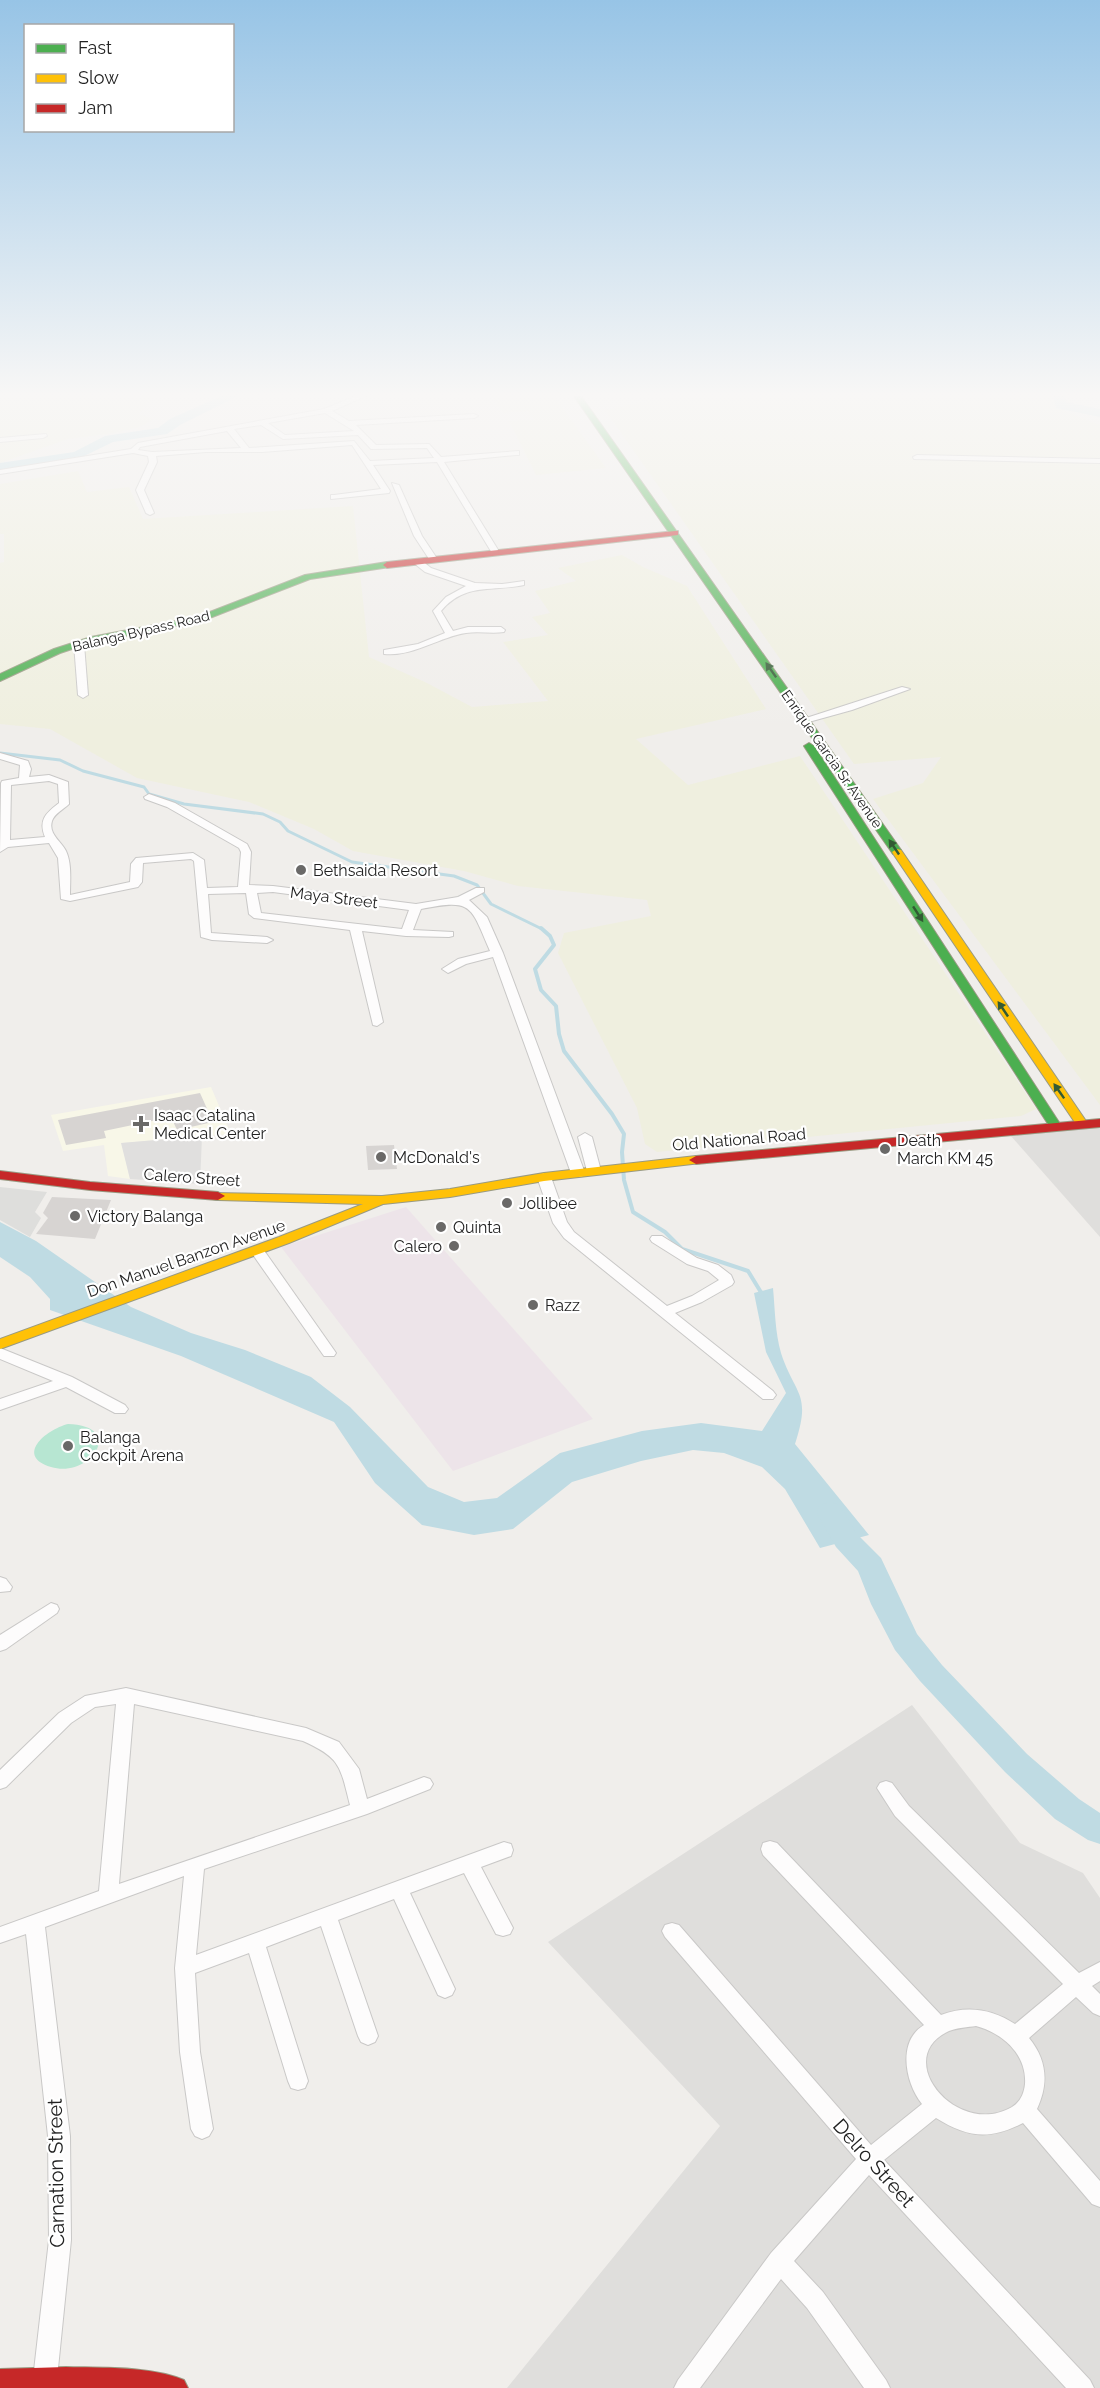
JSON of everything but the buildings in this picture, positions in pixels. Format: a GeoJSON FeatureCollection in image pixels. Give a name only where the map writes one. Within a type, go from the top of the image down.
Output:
{"type":"FeatureCollection","features":[{"type":"Feature","properties":{"kind":"main road","name":"Enrique Garcia Sr. Avenue"},"geometry":{"type":"LineString","coordinates":[[650,507],[1082,1124]]}},
{"type":"Feature","properties":{"kind":"main road","name":"Enrique Garcia Sr. Avenue"},"geometry":{"type":"LineString","coordinates":[[668,533],[805,720],[818,749],[1056,1127]]}},
{"type":"Feature","properties":{"kind":"main road","name":"Balanga Bypass Road"},"geometry":{"type":"LineString","coordinates":[[0,678],[57,651],[79,644],[199,619],[309,577],[668,533]]}},
{"type":"Feature","properties":{"kind":"main road","name":"Old National Road"},"geometry":{"type":"LineString","coordinates":[[382,1200],[450,1193],[612,1168],[1100,1123]]}},
{"type":"Feature","properties":{"kind":"main road","name":"Calero Street"},"geometry":{"type":"LineString","coordinates":[[0,1175],[90,1186],[232,1197],[382,1200]]}},
{"type":"Feature","properties":{"kind":"main road","name":"Don Manuel Banzon Avenue"},"geometry":{"type":"LineString","coordinates":[[0,1344],[50,1324],[258,1252],[382,1200]]}},
{"type":"Feature","properties":{"kind":"main road"},"geometry":{"type":"LineString","coordinates":[[0,2380],[45,2383],[143,2381],[176,2388]]}},
{"type":"Feature","properties":{"kind":"street"},"geometry":{"type":"LineString","coordinates":[[148,507],[150,513]]}},
{"type":"Feature","properties":{"kind":"street"},"geometry":{"type":"LineString","coordinates":[[405,507],[418,536],[434,560]]}},
{"type":"Feature","properties":{"kind":"street"},"geometry":{"type":"LineString","coordinates":[[469,507],[496,553]]}},
{"type":"Feature","properties":{"kind":"street"},"geometry":{"type":"LineString","coordinates":[[418,562],[428,570],[474,586],[521,583]]}},
{"type":"Feature","properties":{"kind":"street"},"geometry":{"type":"LineString","coordinates":[[450,634],[437,611],[443,602],[474,586]]}},
{"type":"Feature","properties":{"kind":"street"},"geometry":{"type":"LineString","coordinates":[[387,652],[420,646],[450,634],[468,630],[501,630]]}},
{"type":"Feature","properties":{"kind":"street"},"geometry":{"type":"LineString","coordinates":[[79,644],[83,695]]}},
{"type":"Feature","properties":{"kind":"street"},"geometry":{"type":"LineString","coordinates":[[805,720],[905,689]]}},
{"type":"Feature","properties":{"kind":"street"},"geometry":{"type":"LineString","coordinates":[[0,756],[24,764],[26,769],[24,779]]}},
{"type":"Feature","properties":{"kind":"street"},"geometry":{"type":"LineString","coordinates":[[51,840],[2,846],[5,785],[9,781],[49,778],[63,782],[64,804],[48,816],[46,824],[51,840],[63,852],[65,897],[70,898],[134,885],[136,864],[140,860],[193,856],[199,860],[205,935],[267,940]]}},
{"type":"Feature","properties":{"kind":"street"},"geometry":{"type":"LineString","coordinates":[[150,796],[171,805],[243,846],[246,852],[247,889],[255,914],[258,916],[406,933],[449,934]]}},
{"type":"Feature","properties":{"kind":"street","name":"Maya Street"},"geometry":{"type":"LineString","coordinates":[[202,891],[247,889],[417,907]]}},
{"type":"Feature","properties":{"kind":"street"},"geometry":{"type":"LineString","coordinates":[[406,933],[417,907],[441,900],[460,900],[480,890]]}},
{"type":"Feature","properties":{"kind":"street"},"geometry":{"type":"LineString","coordinates":[[460,900],[476,910],[497,953],[578,1173]]}},
{"type":"Feature","properties":{"kind":"street"},"geometry":{"type":"LineString","coordinates":[[354,927],[377,1022]]}},
{"type":"Feature","properties":{"kind":"street"},"geometry":{"type":"LineString","coordinates":[[448,969],[462,961],[497,953]]}},
{"type":"Feature","properties":{"kind":"street"},"geometry":{"type":"LineString","coordinates":[[585,1137],[594,1171]]}},
{"type":"Feature","properties":{"kind":"street"},"geometry":{"type":"LineString","coordinates":[[544,1177],[560,1222],[569,1235],[768,1395]]}},
{"type":"Feature","properties":{"kind":"street"},"geometry":{"type":"LineString","coordinates":[[657,1239],[692,1261],[713,1268],[726,1278],[727,1282],[697,1299],[665,1312]]}},
{"type":"Feature","properties":{"kind":"street"},"geometry":{"type":"LineString","coordinates":[[258,1252],[329,1353]]}},
{"type":"Feature","properties":{"kind":"street"},"geometry":{"type":"LineString","coordinates":[[0,1353],[67,1381],[120,1409]]}},
{"type":"Feature","properties":{"kind":"street"},"geometry":{"type":"LineString","coordinates":[[0,1405],[67,1381]]}},
{"type":"Feature","properties":{"kind":"street"},"geometry":{"type":"LineString","coordinates":[[0,1644],[51,1609]]}},
{"type":"Feature","properties":{"kind":"street"},"geometry":{"type":"LineString","coordinates":[[108,1896],[126,1695]]}},
{"type":"Feature","properties":{"kind":"street"},"geometry":{"type":"LineString","coordinates":[[0,1782],[65,1718],[91,1701],[126,1695],[306,1734],[333,1747],[350,1769],[360,1809]]}},
{"type":"Feature","properties":{"kind":"street"},"geometry":{"type":"LineString","coordinates":[[0,1935],[195,1864],[360,1809],[424,1784]]}},
{"type":"Feature","properties":{"kind":"street"},"geometry":{"type":"LineString","coordinates":[[886,1788],[902,1810],[1100,2007]]}},
{"type":"Feature","properties":{"kind":"street"},"geometry":{"type":"LineString","coordinates":[[770,1849],[937,2024]]}},
{"type":"Feature","properties":{"kind":"street"},"geometry":{"type":"LineString","coordinates":[[185,1968],[504,1850]]}},
{"type":"Feature","properties":{"kind":"street"},"geometry":{"type":"LineString","coordinates":[[469,1863],[503,1928]]}},
{"type":"Feature","properties":{"kind":"street"},"geometry":{"type":"LineString","coordinates":[[195,1864],[185,1968],[190,2052],[202,2129]]}},
{"type":"Feature","properties":{"kind":"street"},"geometry":{"type":"LineString","coordinates":[[399,1890],[445,1989]]}},
{"type":"Feature","properties":{"kind":"street"},"geometry":{"type":"LineString","coordinates":[[327,1916],[368,2036]]}},
{"type":"Feature","properties":{"kind":"street","name":"Carnation Street"},"geometry":{"type":"LineString","coordinates":[[35,1923],[59,2136],[60,2240],[45,2383]]}},
{"type":"Feature","properties":{"kind":"street","name":"Delro Street"},"geometry":{"type":"LineString","coordinates":[[672,1931],[870,2160],[1082,2388]]}},
{"type":"Feature","properties":{"kind":"street"},"geometry":{"type":"LineString","coordinates":[[255,1942],[298,2081]]}},
{"type":"Feature","properties":{"kind":"street"},"geometry":{"type":"LineString","coordinates":[[1016,2036],[1076,1985],[1100,1971]]}},
{"type":"Feature","properties":{"kind":"street"},"geometry":{"type":"LineString","coordinates":[[976,2017],[997,2024],[1016,2036],[1029,2054],[1036,2073],[1034,2093],[1025,2110],[999,2126],[966,2124],[935,2106],[920,2085],[915,2062],[921,2040],[937,2024],[956,2018],[976,2017]]}},
{"type":"Feature","properties":{"kind":"street"},"geometry":{"type":"LineString","coordinates":[[686,2388],[780,2261],[870,2160],[935,2106]]}},
{"type":"Feature","properties":{"kind":"street"},"geometry":{"type":"LineString","coordinates":[[1025,2110],[1100,2196]]}},
{"type":"Feature","properties":{"kind":"street"},"geometry":{"type":"LineString","coordinates":[[780,2261],[815,2300],[878,2388]]}},
{"type":"Feature","properties":{"kind":"shaded area","name":"Isaac Catalina Medical Center"},"geometry":{"type":"Polygon","coordinates":[[[211,1087],[231,1134],[122,1143],[130,1179],[108,1176],[104,1145],[63,1151],[51,1115],[211,1087]]]}},
{"type":"Feature","properties":{"kind":"shaded area"},"geometry":{"type":"Polygon","coordinates":[[[1100,1127],[1100,1237],[1010,1135],[1100,1127]]]}},
{"type":"Feature","properties":{"kind":"shaded area"},"geometry":{"type":"Polygon","coordinates":[[[202,1136],[200,1184],[130,1179],[121,1143],[202,1136]]]}},
{"type":"Feature","properties":{"kind":"shaded area"},"geometry":{"type":"Polygon","coordinates":[[[0,1187],[47,1192],[35,1212],[41,1218],[30,1237],[0,1220],[0,1187]]]}},
{"type":"Feature","properties":{"kind":"shaded area"},"geometry":{"type":"Polygon","coordinates":[[[406,1207],[593,1419],[453,1471],[281,1247],[406,1207]]]}},
{"type":"Feature","properties":{"kind":"shaded area"},"geometry":{"type":"Polygon","coordinates":[[[912,1705],[1020,1843],[1083,1873],[1100,1898],[1100,2388],[507,2388],[720,2126],[548,1942],[912,1705]]]}},
{"type":"Feature","properties":{"kind":"green space"},"geometry":{"type":"Polygon","coordinates":[[[0,507],[138,507],[143,519],[353,507],[369,657],[427,683],[472,707],[548,701],[503,642],[548,635],[532,617],[550,613],[535,591],[576,581],[558,568],[622,555],[687,586],[766,709],[636,739],[688,785],[800,756],[1036,1109],[1021,1116],[657,1152],[645,1144],[637,1108],[558,953],[564,933],[651,916],[647,900],[518,886],[464,871],[353,851],[314,829],[249,802],[137,778],[50,729],[0,724],[0,563],[4,562],[4,534],[0,534],[0,507]]]}},
{"type":"Feature","properties":{"kind":"green space"},"geometry":{"type":"Polygon","coordinates":[[[674,507],[1100,507],[1100,1105],[873,799],[923,783],[941,757],[854,764],[674,507]]]}},
{"type":"Feature","properties":{"kind":"green space","name":"Balanga Cockpit Arena"},"geometry":{"type":"Polygon","coordinates":[[[68,1424],[86,1427],[96,1433],[99,1442],[96,1451],[78,1466],[65,1469],[51,1467],[40,1462],[34,1450],[37,1444],[43,1437],[68,1424]]]}},
{"type":"Feature","properties":{"kind":"water"},"geometry":{"type":"Polygon","coordinates":[[[0,1222],[36,1241],[131,1307],[191,1333],[245,1350],[311,1377],[350,1407],[428,1487],[464,1502],[497,1498],[560,1453],[642,1431],[701,1423],[762,1431],[786,1393],[766,1352],[754,1293],[773,1288],[776,1329],[781,1353],[802,1404],[800,1427],[795,1444],[869,1535],[820,1548],[785,1489],[762,1467],[724,1453],[693,1450],[641,1461],[572,1482],[513,1529],[474,1535],[422,1525],[375,1483],[334,1422],[181,1356],[50,1310],[50,1299],[30,1277],[0,1257],[0,1222]]]}},
{"type":"Feature","properties":{"kind":"waterway"},"geometry":{"type":"LineString","coordinates":[[0,753],[60,760],[83,771],[144,787],[149,794],[184,804],[263,814],[280,822],[288,831],[352,862],[454,876],[477,885],[491,904],[542,929]]}},
{"type":"Feature","properties":{"kind":"waterway"},"geometry":{"type":"LineString","coordinates":[[541,928],[550,936],[554,945],[535,969],[541,990],[556,1006],[559,1034],[564,1051],[612,1114],[624,1134],[622,1152],[624,1180],[633,1212],[665,1232],[682,1249],[748,1271],[762,1294]]}},
{"type":"Feature","properties":{"kind":"waterway"},"geometry":{"type":"LineString","coordinates":[[830,1512],[846,1540],[871,1566],[886,1604],[906,1642],[931,1673],[1016,1763],[1067,1809],[1100,1830]]}},
{"type":"Feature","properties":{"kind":"traffic: fast"},"geometry":{"type":"LineString","coordinates":[[655,507],[897,852]]}},
{"type":"Feature","properties":{"kind":"traffic: fast"},"geometry":{"type":"LineString","coordinates":[[0,678],[57,651],[91,640],[199,619],[308,577],[387,565]]}},
{"type":"Feature","properties":{"kind":"traffic: fast"},"geometry":{"type":"LineString","coordinates":[[809,746],[1056,1127]]}},
{"type":"Feature","properties":{"kind":"traffic: slow"},"geometry":{"type":"LineString","coordinates":[[897,852],[1082,1124]]}},
{"type":"Feature","properties":{"kind":"traffic: slow"},"geometry":{"type":"LineString","coordinates":[[218,1196],[382,1200],[450,1193],[544,1177],[696,1160]]}},
{"type":"Feature","properties":{"kind":"traffic: slow"},"geometry":{"type":"LineString","coordinates":[[0,1344],[284,1240],[377,1203]]}},
{"type":"Feature","properties":{"kind":"traffic: jam"},"geometry":{"type":"LineString","coordinates":[[387,565],[675,533]]}},
{"type":"Feature","properties":{"kind":"traffic: jam"},"geometry":{"type":"LineString","coordinates":[[696,1160],[1100,1123]]}},
{"type":"Feature","properties":{"kind":"traffic: jam"},"geometry":{"type":"LineString","coordinates":[[0,1175],[90,1186],[218,1196]]}},
{"type":"Feature","properties":{"kind":"traffic: jam"},"geometry":{"type":"LineString","coordinates":[[0,2381],[88,2379],[176,2388]]}},
{"type":"Feature","properties":{"kind":"place","name":"Bethsaida Resort"},"geometry":{"type":"Point","coordinates":[301,870]}},
{"type":"Feature","properties":{"kind":"place","name":"Isaac Catalina Medical Center"},"geometry":{"type":"Point","coordinates":[141,1124]}},
{"type":"Feature","properties":{"kind":"place","name":"Death March KM 45"},"geometry":{"type":"Point","coordinates":[885,1149]}},
{"type":"Feature","properties":{"kind":"place","name":"McDonald's"},"geometry":{"type":"Point","coordinates":[381,1157]}},
{"type":"Feature","properties":{"kind":"place","name":"Jollibee"},"geometry":{"type":"Point","coordinates":[507,1203]}},
{"type":"Feature","properties":{"kind":"place","name":"Victory Balanga"},"geometry":{"type":"Point","coordinates":[75,1216]}},
{"type":"Feature","properties":{"kind":"place","name":"Quinta"},"geometry":{"type":"Point","coordinates":[441,1227]}},
{"type":"Feature","properties":{"kind":"place","name":"Calero"},"geometry":{"type":"Point","coordinates":[454,1246]}},
{"type":"Feature","properties":{"kind":"place","name":"Razz"},"geometry":{"type":"Point","coordinates":[533,1305]}},
{"type":"Feature","properties":{"kind":"place","name":"Balanga Cockpit Arena"},"geometry":{"type":"Point","coordinates":[68,1446]}}]}
